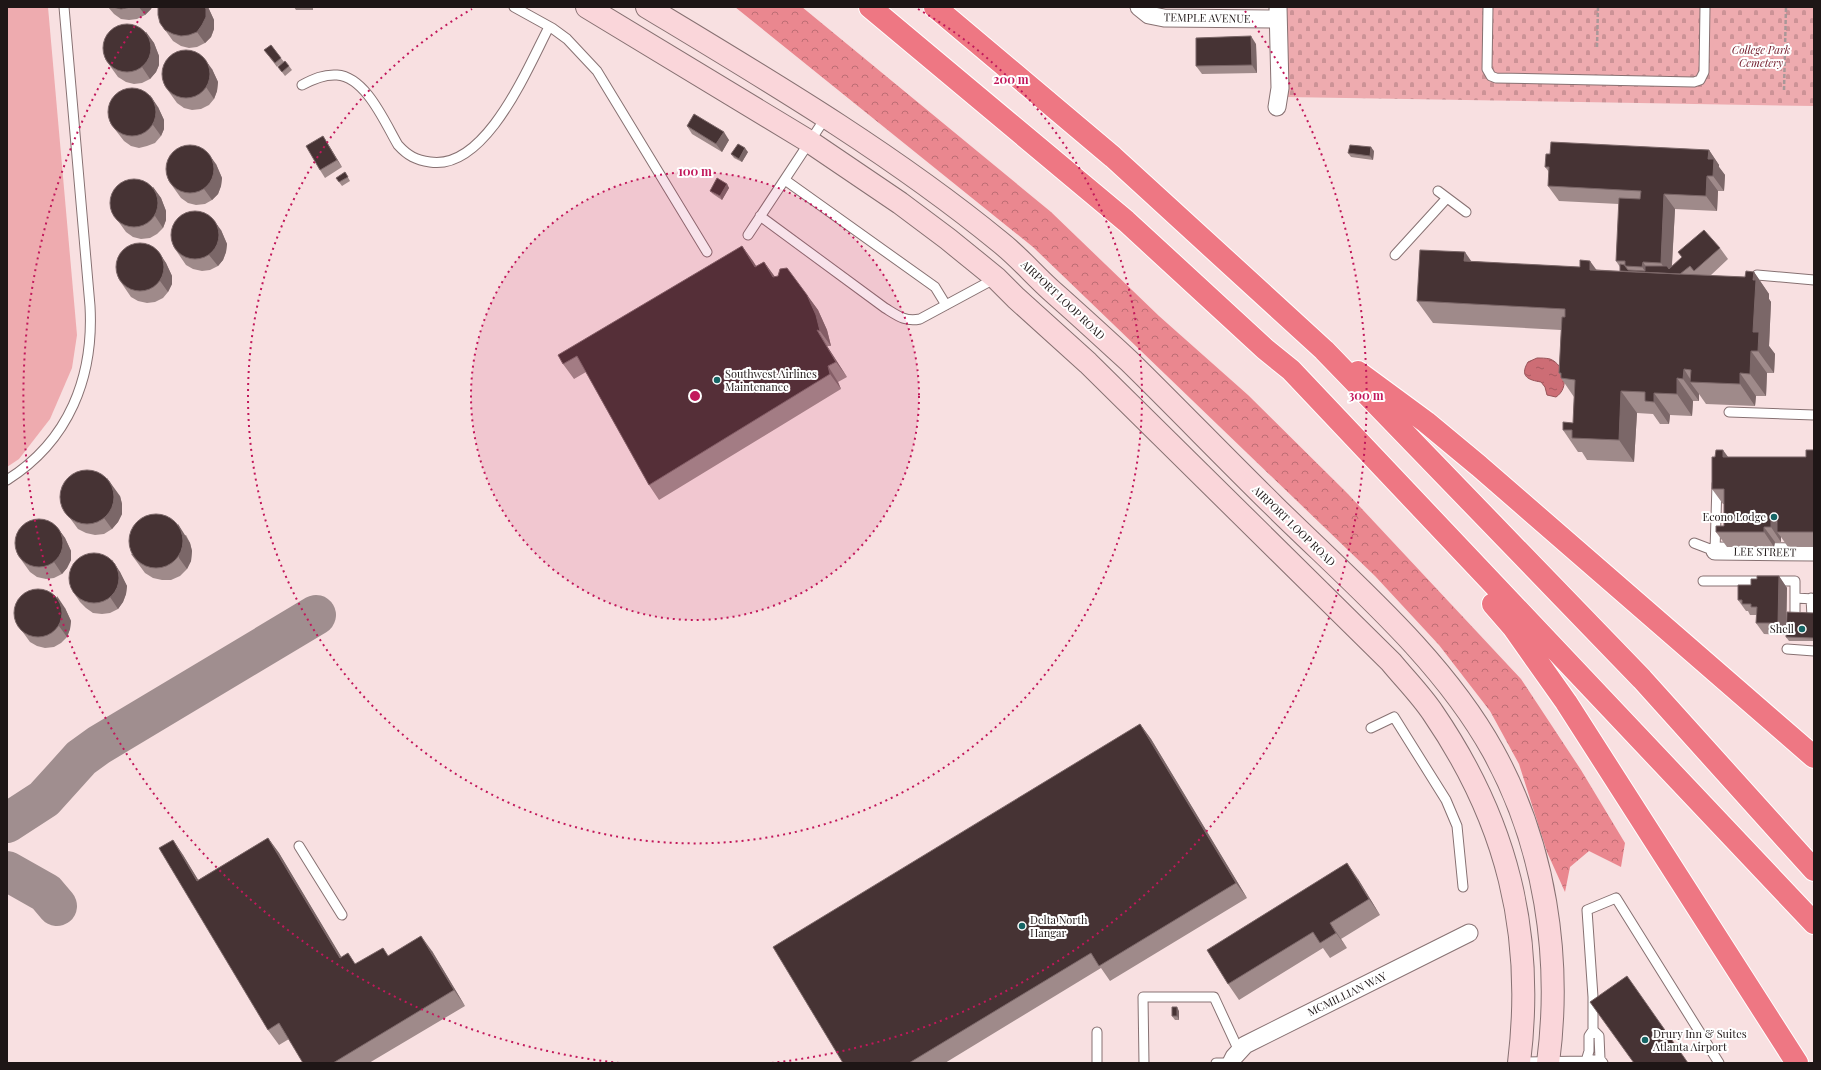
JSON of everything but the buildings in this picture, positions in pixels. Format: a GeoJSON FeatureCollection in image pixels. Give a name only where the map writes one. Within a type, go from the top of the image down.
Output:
{"type":"FeatureCollection","features":[{"type":"Feature","properties":{"kind":"highway"},"geometry":{"type":"LineString","coordinates":[[870,7],[1126,221],[1265,349],[1291,370],[1814,923]]}},
{"type":"Feature","properties":{"kind":"highway"},"geometry":{"type":"LineString","coordinates":[[935,7],[1113,157],[1324,350],[1642,679],[1814,870]]}},
{"type":"Feature","properties":{"kind":"highway"},"geometry":{"type":"LineString","coordinates":[[1324,350],[1372,381],[1479,466],[1804,741],[1814,757]]}},
{"type":"Feature","properties":{"kind":"highway"},"geometry":{"type":"LineString","coordinates":[[1291,370],[1314,417],[1461,564],[1513,627],[1566,702],[1797,1063]]}},
{"type":"Feature","properties":{"kind":"main road"},"geometry":{"type":"LineString","coordinates":[[587,7],[810,142],[948,239],[996,278],[1088,363],[1390,662],[1433,712],[1468,767],[1494,826],[1513,889],[1522,954],[1524,1002],[1519,1062]]}},
{"type":"Feature","properties":{"kind":"main road","name":"AIRPORT LOOP ROAD"},"geometry":{"type":"LineString","coordinates":[[647,7],[827,116],[905,169],[1004,244],[1045,284],[1128,360],[1412,641],[1456,694],[1493,752],[1522,814],[1542,880],[1552,956],[1554,1000],[1548,1062]]}},
{"type":"Feature","properties":{"kind":"street","name":"TEMPLE AVENUE"},"geometry":{"type":"LineString","coordinates":[[1140,7],[1148,14],[1164,18],[1278,13]]}},
{"type":"Feature","properties":{"kind":"street"},"geometry":{"type":"LineString","coordinates":[[1277,108],[1280,88],[1278,13]]}},
{"type":"Feature","properties":{"kind":"street","name":"LEE STREET"},"geometry":{"type":"LineString","coordinates":[[1716,551],[1814,552]]}},
{"type":"Feature","properties":{"kind":"street","name":"MCMILLIAN WAY"},"geometry":{"type":"LineString","coordinates":[[1233,1059],[1250,1042],[1469,933]]}},
{"type":"Feature","properties":{"kind":"lane"},"geometry":{"type":"LineString","coordinates":[[7,480],[36,458],[61,427],[72,408],[81,387],[90,349],[90,306],[64,7]]}},
{"type":"Feature","properties":{"kind":"lane"},"geometry":{"type":"LineString","coordinates":[[514,7],[549,27],[566,39],[600,76],[707,252]]}},
{"type":"Feature","properties":{"kind":"lane"},"geometry":{"type":"LineString","coordinates":[[1488,7],[1487,68],[1491,76],[1496,78],[1694,82],[1700,80],[1704,72],[1705,7]]}},
{"type":"Feature","properties":{"kind":"lane"},"geometry":{"type":"LineString","coordinates":[[302,85],[316,77],[328,75],[338,74],[350,79],[365,91],[398,145],[405,153],[414,159],[435,163],[449,160],[470,149],[494,126],[510,101],[549,27]]}},
{"type":"Feature","properties":{"kind":"lane"},"geometry":{"type":"LineString","coordinates":[[748,235],[827,116]]}},
{"type":"Feature","properties":{"kind":"lane"},"geometry":{"type":"LineString","coordinates":[[785,180],[935,287],[946,305]]}},
{"type":"Feature","properties":{"kind":"lane"},"geometry":{"type":"LineString","coordinates":[[1438,190],[1466,212]]}},
{"type":"Feature","properties":{"kind":"lane"},"geometry":{"type":"LineString","coordinates":[[1395,255],[1447,198]]}},
{"type":"Feature","properties":{"kind":"lane"},"geometry":{"type":"LineString","coordinates":[[760,216],[900,317],[910,321],[920,320],[996,278]]}},
{"type":"Feature","properties":{"kind":"lane"},"geometry":{"type":"LineString","coordinates":[[1757,275],[1814,280]]}},
{"type":"Feature","properties":{"kind":"lane"},"geometry":{"type":"LineString","coordinates":[[1729,412],[1814,415]]}},
{"type":"Feature","properties":{"kind":"lane"},"geometry":{"type":"LineString","coordinates":[[1694,543],[1716,551],[1717,474]]}},
{"type":"Feature","properties":{"kind":"lane"},"geometry":{"type":"LineString","coordinates":[[1703,581],[1795,580],[1794,616]]}},
{"type":"Feature","properties":{"kind":"lane"},"geometry":{"type":"LineString","coordinates":[[1795,598],[1813,598],[1812,617]]}},
{"type":"Feature","properties":{"kind":"lane"},"geometry":{"type":"LineString","coordinates":[[1792,647],[1812,651],[1811,641]]}},
{"type":"Feature","properties":{"kind":"lane"},"geometry":{"type":"LineString","coordinates":[[1371,728],[1394,717],[1446,800],[1457,826],[1463,887]]}},
{"type":"Feature","properties":{"kind":"lane"},"geometry":{"type":"LineString","coordinates":[[299,846],[342,915]]}},
{"type":"Feature","properties":{"kind":"lane"},"geometry":{"type":"LineString","coordinates":[[1586,1061],[1589,1052],[1589,1036],[1593,1030],[1593,997],[1587,910],[1616,898],[1719,1063]]}},
{"type":"Feature","properties":{"kind":"lane"},"geometry":{"type":"LineString","coordinates":[[1144,1063],[1143,997],[1214,997],[1233,1059],[1216,1063]]}},
{"type":"Feature","properties":{"kind":"lane"},"geometry":{"type":"LineString","coordinates":[[1519,1062],[1601,1061],[1599,1036],[1593,1030]]}},
{"type":"Feature","properties":{"kind":"lane"},"geometry":{"type":"LineString","coordinates":[[1097,1032],[1097,1063]]}},
{"type":"Feature","properties":{"kind":"path"},"geometry":{"type":"LineString","coordinates":[[1597,47],[1598,7]]}},
{"type":"Feature","properties":{"kind":"path"},"geometry":{"type":"LineString","coordinates":[[1784,90],[1786,7]]}},
{"type":"Feature","properties":{"kind":"green space"},"geometry":{"type":"Polygon","coordinates":[[[7,7],[48,7],[77,335],[72,368],[50,419],[19,459],[7,467],[7,7]]]}},
{"type":"Feature","properties":{"kind":"green space"},"geometry":{"type":"Polygon","coordinates":[[[735,7],[802,7],[1051,212],[1159,316],[1248,395],[1348,494],[1521,679],[1581,770],[1625,843],[1621,867],[1589,851],[1570,867],[1565,892],[1547,852],[1519,764],[1490,711],[1439,645],[1375,576],[1033,247],[735,7]]]}},
{"type":"Feature","properties":{"kind":"green space","name":"College Park Cemetery"},"geometry":{"type":"Polygon","coordinates":[[[1285,7],[1814,7],[1814,106],[1286,97],[1285,7]]]}},
{"type":"Feature","properties":{"kind":"water"},"geometry":{"type":"Polygon","coordinates":[[[1537,358],[1550,359],[1559,366],[1562,371],[1564,377],[1563,388],[1556,397],[1547,395],[1545,387],[1541,382],[1529,379],[1525,374],[1525,367],[1528,362],[1537,358]]]}},
{"type":"Feature","properties":{"kind":"taxiway"},"geometry":{"type":"LineString","coordinates":[[7,823],[44,799],[81,758],[99,745],[316,615]]}},
{"type":"Feature","properties":{"kind":"taxiway"},"geometry":{"type":"LineString","coordinates":[[7,871],[46,893],[57,906]]}},
{"type":"Feature","properties":{"kind":"place","name":"Southwest Airlines Maintenance"},"geometry":{"type":"Point","coordinates":[717,380]}},
{"type":"Feature","properties":{"kind":"place","name":"Econo Lodge"},"geometry":{"type":"Point","coordinates":[1774,517]}},
{"type":"Feature","properties":{"kind":"place","name":"Shell"},"geometry":{"type":"Point","coordinates":[1802,629]}},
{"type":"Feature","properties":{"kind":"place","name":"Delta North Hangar"},"geometry":{"type":"Point","coordinates":[1022,926]}},
{"type":"Feature","properties":{"kind":"place","name":"Drury Inn & Suites Atlanta Airport"},"geometry":{"type":"Point","coordinates":[1645,1040]}}]}
